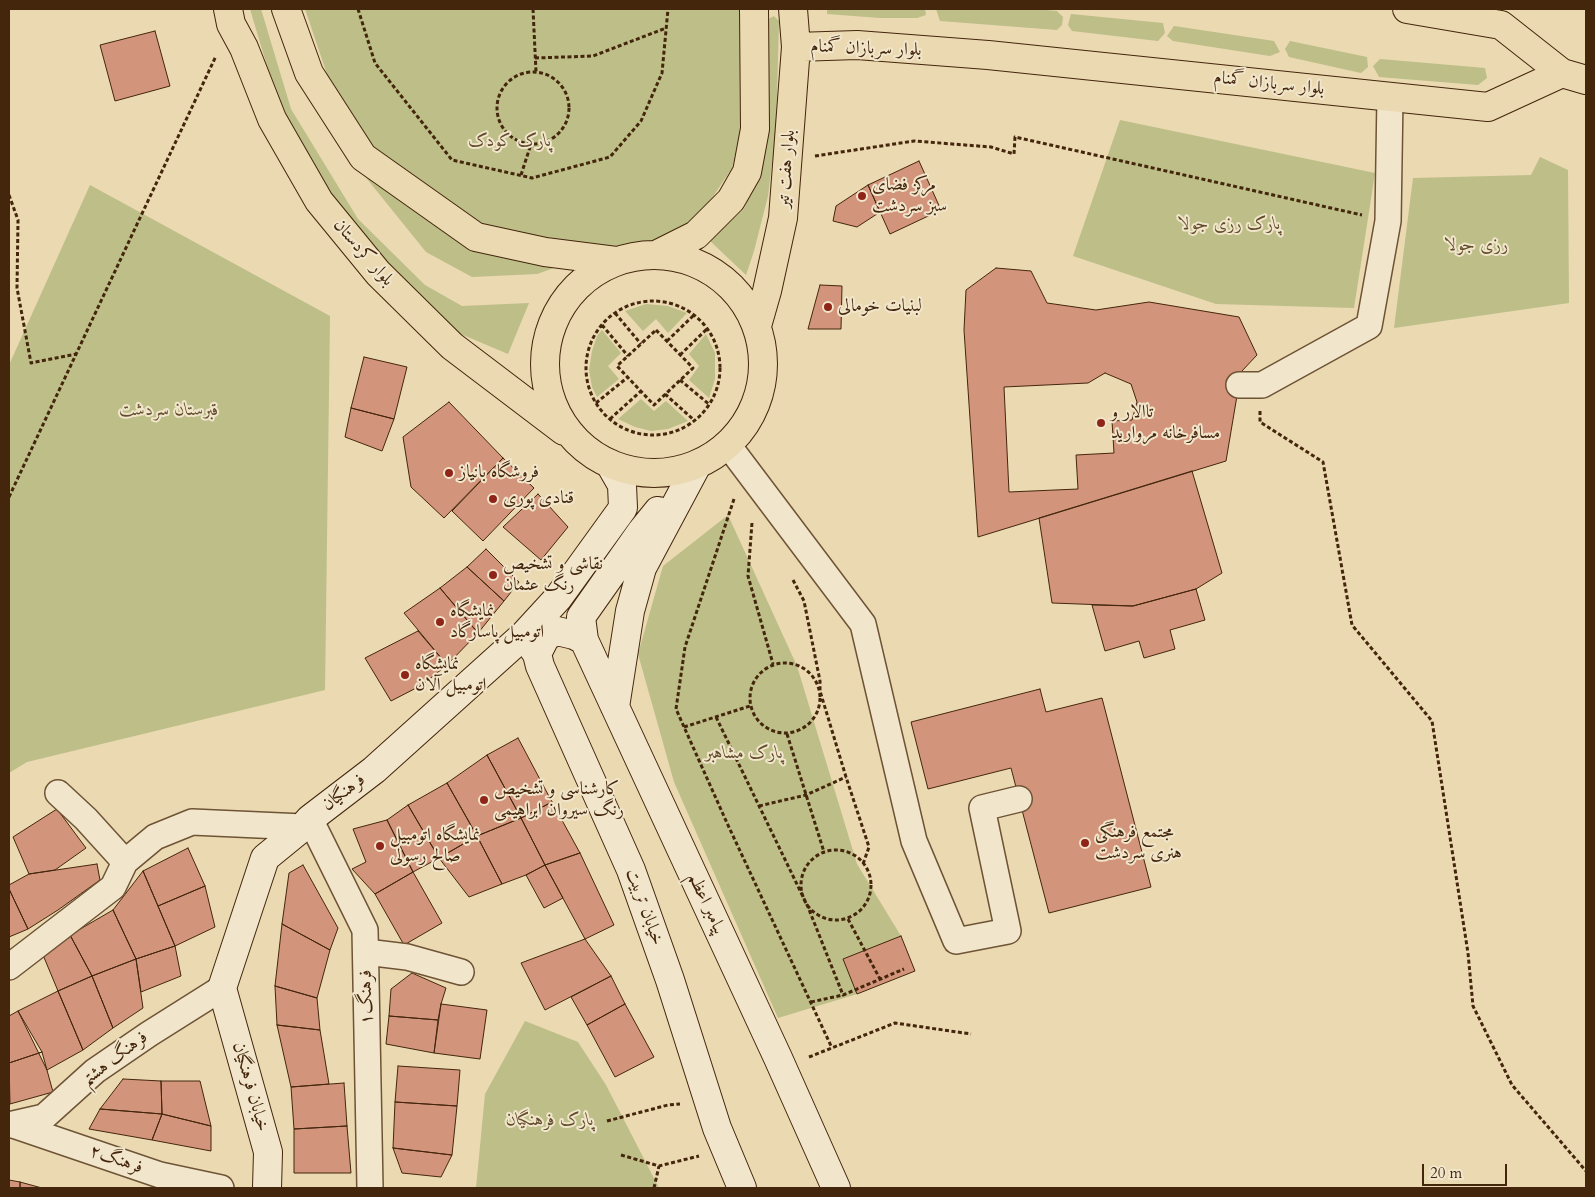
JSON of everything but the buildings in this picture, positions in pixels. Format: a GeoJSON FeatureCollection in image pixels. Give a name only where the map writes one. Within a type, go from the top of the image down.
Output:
{"type":"FeatureCollection","features":[{"type":"Feature","properties":{"kind":"main road"},"geometry":{"type":"LineString","coordinates":[[286,9],[309,73],[364,158],[476,237],[545,252],[616,260]]}},
{"type":"Feature","properties":{"kind":"main road","name":"بلوار هفت تیر"},"geometry":{"type":"LineString","coordinates":[[658,254],[696,235],[732,200],[747,172],[755,129],[754,9]]}},
{"type":"Feature","properties":{"kind":"main road","name":"بلوار هفت تیر"},"geometry":{"type":"LineString","coordinates":[[757,326],[767,291],[783,218],[796,47],[793,9]]}},
{"type":"Feature","properties":{"kind":"main road","name":"بلوار سربازان گمنام"},"geometry":{"type":"LineString","coordinates":[[1407,9],[1498,17],[1574,76]]}},
{"type":"Feature","properties":{"kind":"main road","name":"بلوار کردستان"},"geometry":{"type":"LineString","coordinates":[[230,16],[272,119],[319,201],[378,273],[452,346],[573,438]]}},
{"type":"Feature","properties":{"kind":"main road","name":"بلوار سربازان گمنام"},"geometry":{"type":"LineString","coordinates":[[796,47],[857,45],[988,55],[1488,107],[1574,76]]}},
{"type":"Feature","properties":{"kind":"main road"},"geometry":{"type":"LineString","coordinates":[[530,644],[557,631],[574,634],[583,629],[641,532],[697,465],[728,445],[748,420],[761,390],[764,358],[757,326],[742,298],[718,275],[690,260],[658,254],[637,255],[616,260],[585,278],[561,305],[547,338],[544,374],[554,408],[573,438],[590,453],[610,464],[639,472],[668,473],[697,465]]}},
{"type":"Feature","properties":{"kind":"main road"},"geometry":{"type":"LineString","coordinates":[[530,644],[558,598],[623,508],[622,485],[610,464]]}},
{"type":"Feature","properties":{"kind":"main road"},"geometry":{"type":"LineString","coordinates":[[615,707],[630,611],[642,568],[697,465]]}},
{"type":"Feature","properties":{"kind":"main road"},"geometry":{"type":"LineString","coordinates":[[558,598],[583,629]]}},
{"type":"Feature","properties":{"kind":"main road","name":"پیامبر اعظم"},"geometry":{"type":"LineString","coordinates":[[583,629],[615,707],[836,1188]]}},
{"type":"Feature","properties":{"kind":"main road","name":"فرهنگیان"},"geometry":{"type":"LineString","coordinates":[[222,988],[265,858],[530,644]]}},
{"type":"Feature","properties":{"kind":"main road","name":"خیابان تربیت"},"geometry":{"type":"LineString","coordinates":[[530,644],[632,870],[670,980],[717,1128],[742,1188]]}},
{"type":"Feature","properties":{"kind":"main road","name":"خیابان فرهنگیان"},"geometry":{"type":"LineString","coordinates":[[222,988],[268,1152],[267,1188]]}},
{"type":"Feature","properties":{"kind":"street"},"geometry":{"type":"LineString","coordinates":[[1251,385],[1369,326],[1388,221],[1390,97]]}},
{"type":"Feature","properties":{"kind":"street"},"geometry":{"type":"LineString","coordinates":[[728,445],[863,624],[914,842],[956,942],[1008,931],[982,808],[1019,799]]}},
{"type":"Feature","properties":{"kind":"street"},"geometry":{"type":"LineString","coordinates":[[58,793],[86,819],[125,862]]}},
{"type":"Feature","properties":{"kind":"street"},"geometry":{"type":"LineString","coordinates":[[9,967],[113,887],[125,862],[155,836],[192,822],[306,823]]}},
{"type":"Feature","properties":{"kind":"street","name":"فرهنگ۱"},"geometry":{"type":"LineString","coordinates":[[306,823],[365,930],[370,1188]]}},
{"type":"Feature","properties":{"kind":"street"},"geometry":{"type":"LineString","coordinates":[[366,952],[407,957],[461,972]]}},
{"type":"Feature","properties":{"kind":"street","name":"فرهنگ هشتم"},"geometry":{"type":"LineString","coordinates":[[11,1125],[44,1118],[95,1071],[222,988]]}},
{"type":"Feature","properties":{"kind":"street","name":"فرهنگ۲"},"geometry":{"type":"LineString","coordinates":[[11,1125],[160,1176],[221,1188]]}},
{"type":"Feature","properties":{"kind":"path"},"geometry":{"type":"LineString","coordinates":[[358,9],[375,63],[452,160],[532,178],[610,157],[641,121],[662,73],[668,9]]}},
{"type":"Feature","properties":{"kind":"path"},"geometry":{"type":"LineString","coordinates":[[533,9],[536,72]]}},
{"type":"Feature","properties":{"kind":"path"},"geometry":{"type":"LineString","coordinates":[[9,497],[230,16]]}},
{"type":"Feature","properties":{"kind":"path"},"geometry":{"type":"LineString","coordinates":[[535,58],[593,56],[666,28]]}},
{"type":"Feature","properties":{"kind":"path"},"geometry":{"type":"LineString","coordinates":[[536,72],[556,80],[564,88],[569,110],[567,121],[561,131],[542,144],[520,142],[510,136],[503,128],[499,118],[498,106],[505,86],[519,75],[536,72]]}},
{"type":"Feature","properties":{"kind":"path"},"geometry":{"type":"LineString","coordinates":[[787,160],[914,141],[991,147],[1014,154],[1015,137],[1388,221]]}},
{"type":"Feature","properties":{"kind":"path"},"geometry":{"type":"LineString","coordinates":[[521,176],[531,144]]}},
{"type":"Feature","properties":{"kind":"path"},"geometry":{"type":"LineString","coordinates":[[9,195],[18,220],[17,288],[31,363],[76,354]]}},
{"type":"Feature","properties":{"kind":"path"},"geometry":{"type":"LineString","coordinates":[[646,302],[663,302],[679,306],[694,315],[708,328],[716,343],[720,358],[720,375],[717,390],[710,405],[695,421],[679,430],[662,435],[643,434],[626,429],[610,419],[596,403],[589,387],[586,371],[590,347],[602,325],[615,313],[629,305],[646,302]]}},
{"type":"Feature","properties":{"kind":"path"},"geometry":{"type":"LineString","coordinates":[[615,313],[641,344]]}},
{"type":"Feature","properties":{"kind":"path"},"geometry":{"type":"LineString","coordinates":[[667,341],[694,315]]}},
{"type":"Feature","properties":{"kind":"path"},"geometry":{"type":"LineString","coordinates":[[602,325],[628,356]]}},
{"type":"Feature","properties":{"kind":"path"},"geometry":{"type":"LineString","coordinates":[[680,355],[708,328]]}},
{"type":"Feature","properties":{"kind":"path"},"geometry":{"type":"LineString","coordinates":[[656,330],[692,368],[654,405],[617,366],[641,344],[656,330]]}},
{"type":"Feature","properties":{"kind":"path"},"geometry":{"type":"LineString","coordinates":[[596,403],[628,377]]}},
{"type":"Feature","properties":{"kind":"path"},"geometry":{"type":"LineString","coordinates":[[680,380],[710,405]]}},
{"type":"Feature","properties":{"kind":"path"},"geometry":{"type":"LineString","coordinates":[[1251,385],[1260,422],[1323,462],[1352,625],[1432,721],[1468,952],[1473,1006],[1512,1085],[1586,1171]]}},
{"type":"Feature","properties":{"kind":"path"},"geometry":{"type":"LineString","coordinates":[[610,419],[641,391]]}},
{"type":"Feature","properties":{"kind":"path"},"geometry":{"type":"LineString","coordinates":[[665,394],[695,421]]}},
{"type":"Feature","properties":{"kind":"path"},"geometry":{"type":"LineString","coordinates":[[745,467],[685,647],[676,709],[832,1048]]}},
{"type":"Feature","properties":{"kind":"path"},"geometry":{"type":"LineString","coordinates":[[734,500],[740,507]]}},
{"type":"Feature","properties":{"kind":"path"},"geometry":{"type":"LineString","coordinates":[[758,528],[752,521],[748,576],[773,664]]}},
{"type":"Feature","properties":{"kind":"path"},"geometry":{"type":"LineString","coordinates":[[790,574],[804,601],[820,681],[820,691],[820,704],[816,715],[809,724],[799,731],[787,734],[774,732],[764,727],[755,718],[750,706],[751,686],[756,677],[773,664],[785,662],[797,664],[816,679],[820,691],[846,777],[869,847],[863,864]]}},
{"type":"Feature","properties":{"kind":"path"},"geometry":{"type":"LineString","coordinates":[[684,727],[750,706]]}},
{"type":"Feature","properties":{"kind":"path"},"geometry":{"type":"LineString","coordinates":[[716,717],[808,907],[843,995]]}},
{"type":"Feature","properties":{"kind":"path"},"geometry":{"type":"LineString","coordinates":[[787,734],[824,852]]}},
{"type":"Feature","properties":{"kind":"path"},"geometry":{"type":"LineString","coordinates":[[759,806],[806,795],[846,777]]}},
{"type":"Feature","properties":{"kind":"path"},"geometry":{"type":"LineString","coordinates":[[836,850],[854,856],[863,864],[869,875],[871,884],[870,894],[858,912],[848,918],[826,919],[817,915],[808,907],[802,896],[800,886],[806,868],[813,858],[824,852],[836,850]]}},
{"type":"Feature","properties":{"kind":"path"},"geometry":{"type":"LineString","coordinates":[[848,918],[880,979]]}},
{"type":"Feature","properties":{"kind":"path"},"geometry":{"type":"LineString","coordinates":[[811,1002],[843,995],[904,969]]}},
{"type":"Feature","properties":{"kind":"path"},"geometry":{"type":"LineString","coordinates":[[782,1068],[895,1023],[971,1034]]}},
{"type":"Feature","properties":{"kind":"path"},"geometry":{"type":"LineString","coordinates":[[607,1121],[668,1105]]}},
{"type":"Feature","properties":{"kind":"path"},"geometry":{"type":"LineString","coordinates":[[621,1155],[659,1166],[687,1158]]}},
{"type":"Feature","properties":{"kind":"path"},"geometry":{"type":"LineString","coordinates":[[654,1188],[659,1166]]}},
{"type":"Feature","properties":{"kind":"green space"},"geometry":{"type":"Polygon","coordinates":[[[250,9],[261,9],[291,109],[358,219],[425,285],[462,306],[529,303],[508,354],[456,332],[411,294],[348,222],[281,113],[250,9]]]}},
{"type":"Feature","properties":{"kind":"green space","name":"پارک کودک"},"geometry":{"type":"Polygon","coordinates":[[[305,9],[742,9],[755,88],[732,168],[708,204],[673,247],[616,246],[537,274],[472,277],[426,252],[359,169],[305,9]]]}},
{"type":"Feature","properties":{"kind":"green space"},"geometry":{"type":"Polygon","coordinates":[[[827,9],[925,9],[926,15],[917,18],[880,18],[827,14],[827,9]]]}},
{"type":"Feature","properties":{"kind":"green space"},"geometry":{"type":"Polygon","coordinates":[[[936,9],[1034,9],[1057,11],[1063,17],[1062,25],[1057,30],[940,21],[936,9]]]}},
{"type":"Feature","properties":{"kind":"green space"},"geometry":{"type":"Polygon","coordinates":[[[1071,14],[1163,23],[1165,33],[1158,41],[1072,31],[1068,25],[1071,14]]]}},
{"type":"Feature","properties":{"kind":"green space"},"geometry":{"type":"Polygon","coordinates":[[[774,16],[779,21],[776,132],[768,196],[746,275],[709,240],[744,209],[755,183],[768,19],[774,16]]]}},
{"type":"Feature","properties":{"kind":"green space"},"geometry":{"type":"Polygon","coordinates":[[[1174,26],[1274,41],[1280,52],[1270,56],[1173,41],[1167,36],[1174,26]]]}},
{"type":"Feature","properties":{"kind":"green space"},"geometry":{"type":"Polygon","coordinates":[[[1290,41],[1367,57],[1368,67],[1361,73],[1289,57],[1285,49],[1290,41]]]}},
{"type":"Feature","properties":{"kind":"green space"},"geometry":{"type":"Polygon","coordinates":[[[1380,59],[1485,68],[1487,78],[1478,85],[1379,77],[1373,66],[1380,59]]]}},
{"type":"Feature","properties":{"kind":"green space","name":"پارک رزی جولا"},"geometry":{"type":"Polygon","coordinates":[[[1120,120],[1375,173],[1354,308],[1216,304],[1073,256],[1120,120]]]}},
{"type":"Feature","properties":{"kind":"green space","name":"رزی جولا"},"geometry":{"type":"Polygon","coordinates":[[[1540,157],[1568,170],[1569,303],[1394,328],[1413,178],[1531,175],[1540,157]]]}},
{"type":"Feature","properties":{"kind":"green space","name":"قبرستان سردشت"},"geometry":{"type":"Polygon","coordinates":[[[90,185],[330,316],[325,690],[27,762],[9,773],[9,365],[90,185]]]}},
{"type":"Feature","properties":{"kind":"green space"},"geometry":{"type":"Polygon","coordinates":[[[646,304],[668,306],[687,313],[668,333],[656,319],[643,331],[625,311],[646,304]]]}},
{"type":"Feature","properties":{"kind":"green space"},"geometry":{"type":"Polygon","coordinates":[[[602,330],[621,353],[608,366],[619,379],[597,397],[592,387],[589,370],[592,351],[597,336],[602,330]]]}},
{"type":"Feature","properties":{"kind":"green space"},"geometry":{"type":"Polygon","coordinates":[[[706,334],[715,353],[715,379],[709,398],[689,380],[699,366],[689,354],[706,334]]]}},
{"type":"Feature","properties":{"kind":"green space"},"geometry":{"type":"Polygon","coordinates":[[[641,399],[654,411],[666,401],[688,421],[668,429],[651,431],[635,427],[618,419],[641,399]]]}},
{"type":"Feature","properties":{"kind":"green space","name":"پارک مشاهبر"},"geometry":{"type":"Polygon","coordinates":[[[728,515],[797,666],[857,864],[901,936],[915,971],[857,994],[778,1018],[674,782],[638,654],[663,566],[728,515]]]}},
{"type":"Feature","properties":{"kind":"green space","name":"پارک فرهنگیان"},"geometry":{"type":"Polygon","coordinates":[[[525,1021],[578,1042],[606,1085],[659,1188],[476,1188],[485,1094],[525,1021]]]}},
{"type":"Feature","properties":{"kind":"place","name":"مرکز فضای سبز سردشت"},"geometry":{"type":"Point","coordinates":[862,196]}},
{"type":"Feature","properties":{"kind":"place","name":"لبنیات خومالی"},"geometry":{"type":"Point","coordinates":[828,307]}},
{"type":"Feature","properties":{"kind":"place","name":"تاالار و مسافرخانه مروارید"},"geometry":{"type":"Point","coordinates":[1101,423]}},
{"type":"Feature","properties":{"kind":"place","name":"فروشگاه بانیاز"},"geometry":{"type":"Point","coordinates":[449,473]}},
{"type":"Feature","properties":{"kind":"place","name":"قنادی پوری"},"geometry":{"type":"Point","coordinates":[493,499]}},
{"type":"Feature","properties":{"kind":"place","name":"نقاشی و تشخیص رنگ عثمان"},"geometry":{"type":"Point","coordinates":[493,575]}},
{"type":"Feature","properties":{"kind":"place","name":"نمایشگاه اتومبیل پاسارگاد"},"geometry":{"type":"Point","coordinates":[440,622]}},
{"type":"Feature","properties":{"kind":"place","name":"نمایشگاه اتومبیل آلان"},"geometry":{"type":"Point","coordinates":[405,675]}},
{"type":"Feature","properties":{"kind":"place","name":"کارشناسی و تشخیص رنگ سیروان ابراهیمی"},"geometry":{"type":"Point","coordinates":[484,800]}},
{"type":"Feature","properties":{"kind":"place","name":"مجتمع فرهنگی هنری سردشت"},"geometry":{"type":"Point","coordinates":[1085,843]}},
{"type":"Feature","properties":{"kind":"place","name":"نمایشگاه اتومبیل صالح رسولی"},"geometry":{"type":"Point","coordinates":[380,846]}}]}
